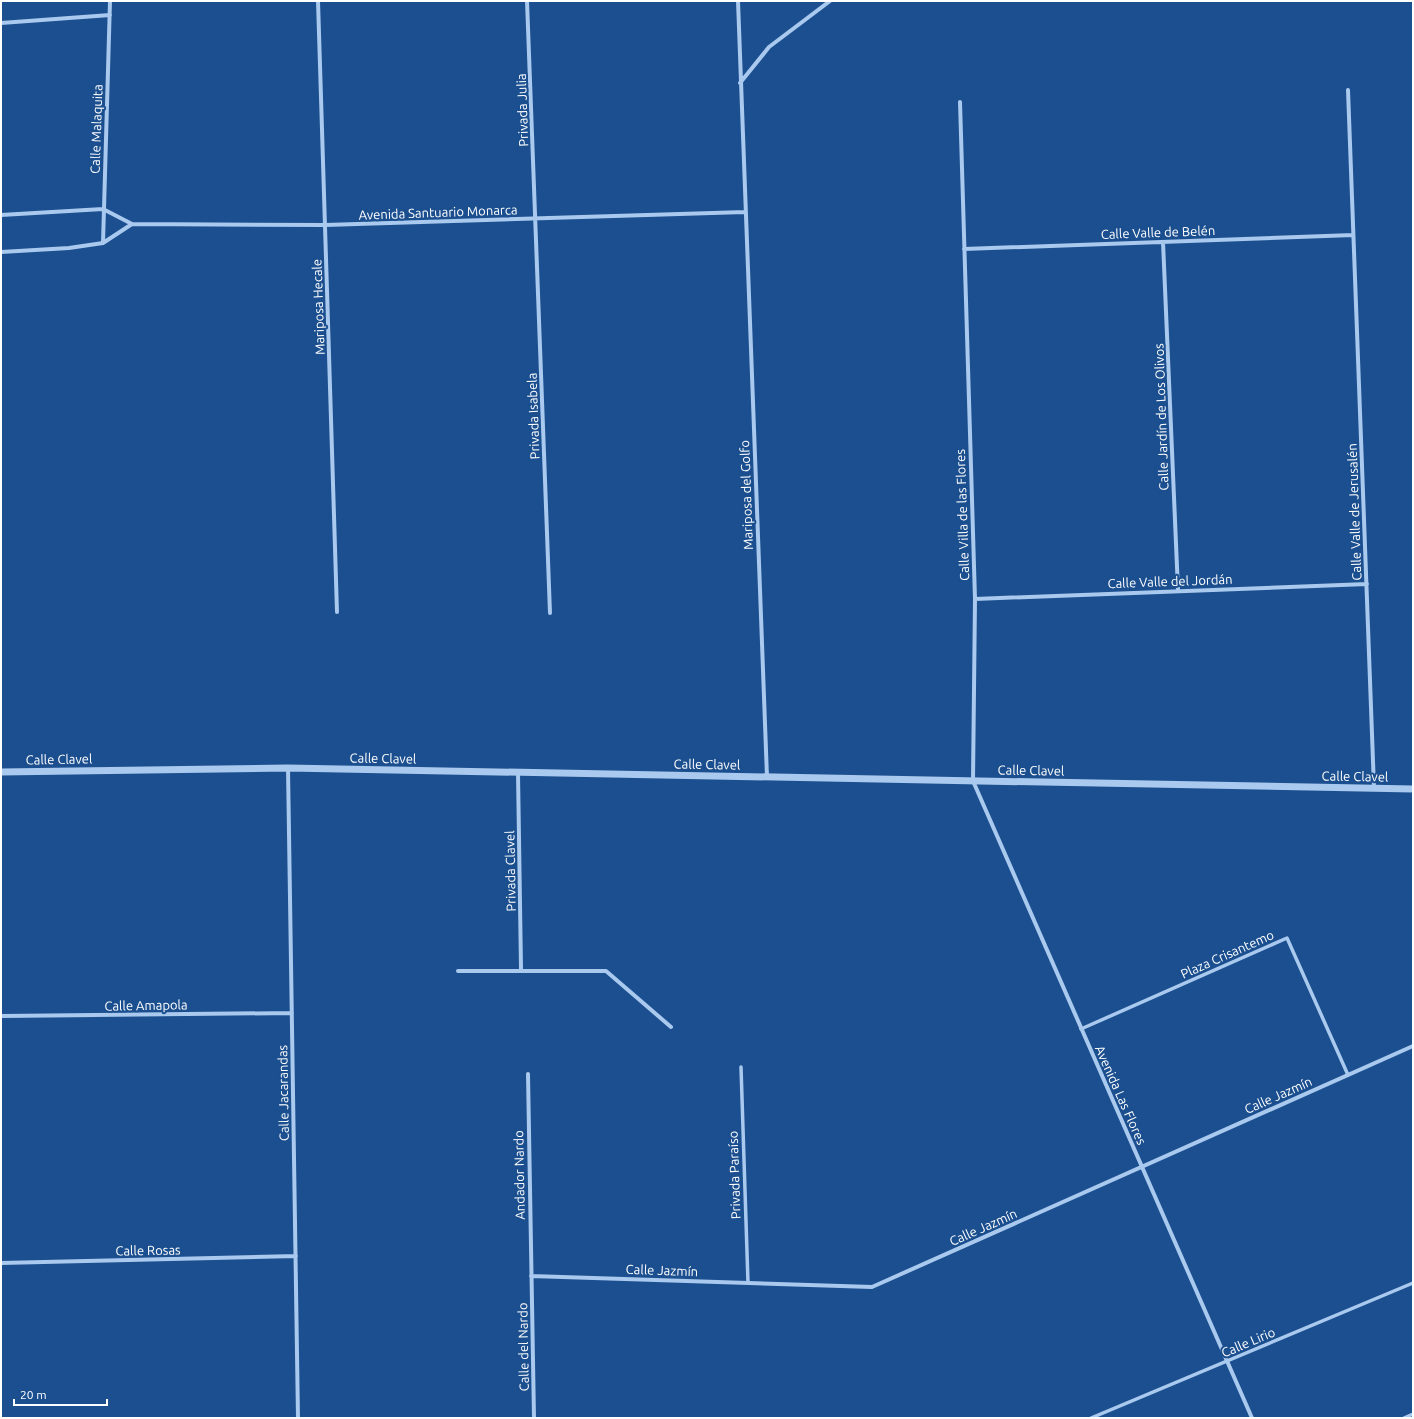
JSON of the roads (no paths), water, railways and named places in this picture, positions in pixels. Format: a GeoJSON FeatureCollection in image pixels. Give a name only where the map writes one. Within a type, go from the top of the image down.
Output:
{"type":"FeatureCollection","features":[{"type":"Feature","properties":{"kind":"street","name":"Calle Malaquita"},"geometry":{"type":"LineString","coordinates":[[103,243],[110,1]]}},
{"type":"Feature","properties":{"kind":"street","name":"Mariposa Hecale"},"geometry":{"type":"LineString","coordinates":[[318,1],[337,612]]}},
{"type":"Feature","properties":{"kind":"street","name":"Privada Julia"},"geometry":{"type":"LineString","coordinates":[[527,1],[536,219]]}},
{"type":"Feature","properties":{"kind":"street"},"geometry":{"type":"LineString","coordinates":[[738,1],[740,83]]}},
{"type":"Feature","properties":{"kind":"street"},"geometry":{"type":"LineString","coordinates":[[740,83],[769,47],[830,1]]}},
{"type":"Feature","properties":{"kind":"street"},"geometry":{"type":"LineString","coordinates":[[1,23],[110,15]]}},
{"type":"Feature","properties":{"kind":"street","name":"Mariposa del Golfo"},"geometry":{"type":"LineString","coordinates":[[740,83],[767,777]]}},
{"type":"Feature","properties":{"kind":"street","name":"Calle Valle de Jerusalén"},"geometry":{"type":"LineString","coordinates":[[1348,90],[1374,788]]}},
{"type":"Feature","properties":{"kind":"street","name":"Calle Villa de las Flores"},"geometry":{"type":"LineString","coordinates":[[960,102],[975,599],[973,781]]}},
{"type":"Feature","properties":{"kind":"street"},"geometry":{"type":"LineString","coordinates":[[1,215],[104,209]]}},
{"type":"Feature","properties":{"kind":"street","name":"Avenida Santuario Monarca"},"geometry":{"type":"LineString","coordinates":[[104,209],[132,224],[325,225],[745,212]]}},
{"type":"Feature","properties":{"kind":"street","name":"Privada Isabela"},"geometry":{"type":"LineString","coordinates":[[536,219],[550,613]]}},
{"type":"Feature","properties":{"kind":"street"},"geometry":{"type":"LineString","coordinates":[[1,252],[69,248],[103,243],[132,224]]}},
{"type":"Feature","properties":{"kind":"street","name":"Calle Valle de Belén"},"geometry":{"type":"LineString","coordinates":[[964,249],[1354,235]]}},
{"type":"Feature","properties":{"kind":"street","name":"Calle Jardín de Los Olivos"},"geometry":{"type":"LineString","coordinates":[[1163,242],[1178,590]]}},
{"type":"Feature","properties":{"kind":"street","name":"Calle Valle del Jordán"},"geometry":{"type":"LineString","coordinates":[[975,599],[1178,590],[1366,584]]}},
{"type":"Feature","properties":{"kind":"street","name":"Calle Clavel"},"geometry":{"type":"LineString","coordinates":[[1,772],[288,768],[1413,789]]}},
{"type":"Feature","properties":{"kind":"street","name":"Calle Jacarandas"},"geometry":{"type":"LineString","coordinates":[[288,768],[298,1418]]}},
{"type":"Feature","properties":{"kind":"street","name":"Privada Clavel"},"geometry":{"type":"LineString","coordinates":[[518,773],[521,969]]}},
{"type":"Feature","properties":{"kind":"street","name":"Avenida Las Flores"},"geometry":{"type":"LineString","coordinates":[[973,781],[1252,1418]]}},
{"type":"Feature","properties":{"kind":"street","name":"Plaza Crisantemo"},"geometry":{"type":"LineString","coordinates":[[1081,1029],[1288,938],[1348,1075]]}},
{"type":"Feature","properties":{"kind":"street"},"geometry":{"type":"LineString","coordinates":[[458,971],[521,969],[606,971],[671,1027]]}},
{"type":"Feature","properties":{"kind":"street","name":"Calle Amapola"},"geometry":{"type":"LineString","coordinates":[[1,1016],[292,1013]]}},
{"type":"Feature","properties":{"kind":"street","name":"Calle Jazmín"},"geometry":{"type":"LineString","coordinates":[[531,1276],[872,1287],[1413,1046]]}},
{"type":"Feature","properties":{"kind":"street","name":"Privada Paraíso"},"geometry":{"type":"LineString","coordinates":[[741,1067],[748,1283]]}},
{"type":"Feature","properties":{"kind":"street","name":"Andador Nardo"},"geometry":{"type":"LineString","coordinates":[[528,1074],[531,1276]]}},
{"type":"Feature","properties":{"kind":"street","name":"Calle Rosas"},"geometry":{"type":"LineString","coordinates":[[1,1263],[296,1256]]}},
{"type":"Feature","properties":{"kind":"street","name":"Calle del Nardo"},"geometry":{"type":"LineString","coordinates":[[531,1276],[534,1418]]}},
{"type":"Feature","properties":{"kind":"street","name":"Calle Lirio"},"geometry":{"type":"LineString","coordinates":[[1091,1418],[1413,1284]]}},
{"type":"Feature","properties":{"kind":"street"},"geometry":{"type":"LineString","coordinates":[[1404,1418],[1413,1414]]}}]}
